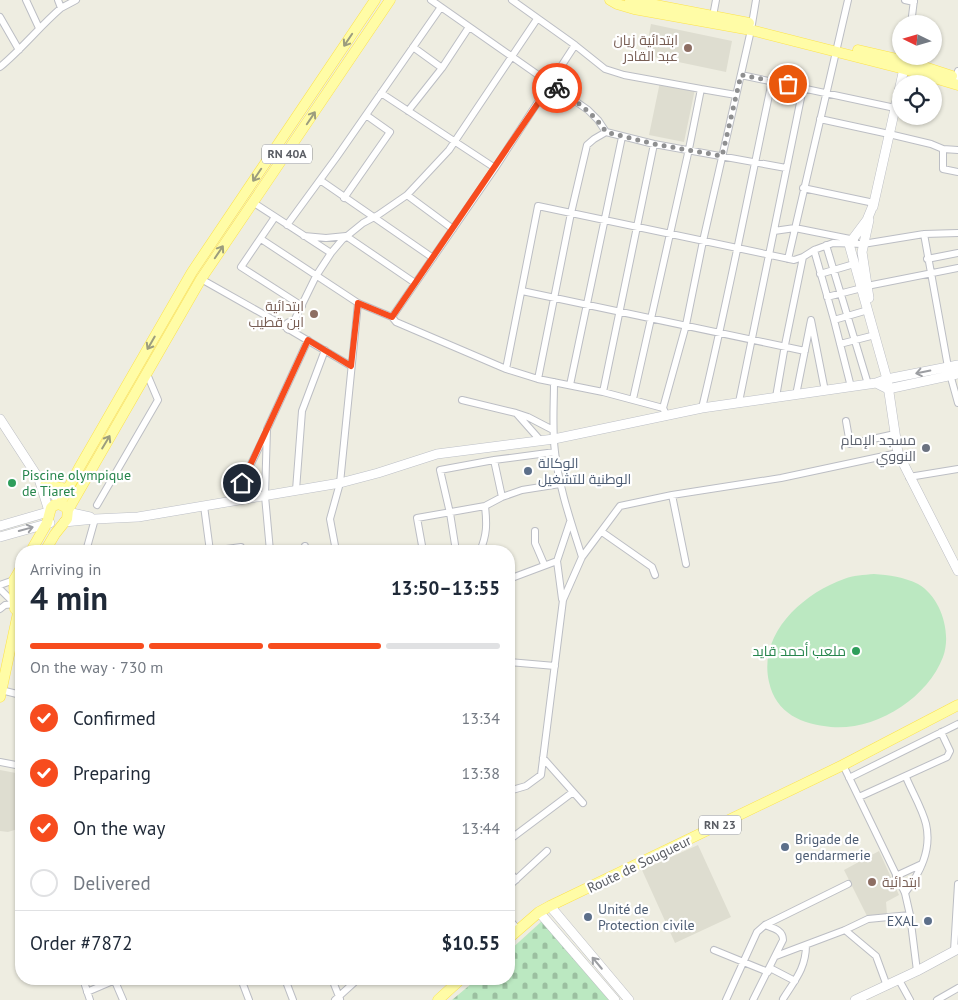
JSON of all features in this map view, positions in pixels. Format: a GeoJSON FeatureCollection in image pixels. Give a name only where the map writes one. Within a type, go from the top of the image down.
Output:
{"type":"FeatureCollection","features":[{"type":"Feature","properties":{"kind":"main road","name":"RN 40A"},"geometry":{"type":"LineString","coordinates":[[64,507],[67,489],[192,272],[375,0]]}},
{"type":"Feature","properties":{"kind":"main road","name":"RN 40A"},"geometry":{"type":"LineString","coordinates":[[64,507],[81,484],[201,279],[390,0]]}},
{"type":"Feature","properties":{"kind":"main road"},"geometry":{"type":"LineString","coordinates":[[610,0],[634,10],[751,27]]}},
{"type":"Feature","properties":{"kind":"main road"},"geometry":{"type":"LineString","coordinates":[[630,0],[679,5],[751,27],[892,59]]}},
{"type":"Feature","properties":{"kind":"main road"},"geometry":{"type":"LineString","coordinates":[[916,65],[958,78]]}},
{"type":"Feature","properties":{"kind":"main road"},"geometry":{"type":"LineString","coordinates":[[42,482],[67,489]]}},
{"type":"Feature","properties":{"kind":"main road"},"geometry":{"type":"LineString","coordinates":[[34,545],[53,506],[64,507],[68,519],[54,534],[48,545]]}},
{"type":"Feature","properties":{"kind":"main road"},"geometry":{"type":"LineString","coordinates":[[49,517],[58,524],[64,523]]}},
{"type":"Feature","properties":{"kind":"main road"},"geometry":{"type":"LineString","coordinates":[[14,580],[15,586]]}},
{"type":"Feature","properties":{"kind":"main road"},"geometry":{"type":"LineString","coordinates":[[1,694],[15,627]]}},
{"type":"Feature","properties":{"kind":"main road","name":"RN 23"},"geometry":{"type":"LineString","coordinates":[[936,717],[958,699]]}},
{"type":"Feature","properties":{"kind":"main road","name":"RN 23"},"geometry":{"type":"LineString","coordinates":[[936,717],[958,705]]}},
{"type":"Feature","properties":{"kind":"main road","name":"Route de Sougueur"},"geometry":{"type":"LineString","coordinates":[[515,933],[550,906],[843,765],[936,717]]}},
{"type":"Feature","properties":{"kind":"main road"},"geometry":{"type":"LineString","coordinates":[[438,1000],[454,985]]}},
{"type":"Feature","properties":{"kind":"street"},"geometry":{"type":"LineString","coordinates":[[26,0],[39,28]]}},
{"type":"Feature","properties":{"kind":"street"},"geometry":{"type":"LineString","coordinates":[[58,0],[61,8]]}},
{"type":"Feature","properties":{"kind":"street"},"geometry":{"type":"LineString","coordinates":[[0,67],[61,8],[76,0]]}},
{"type":"Feature","properties":{"kind":"street"},"geometry":{"type":"LineString","coordinates":[[431,0],[588,110],[606,132],[654,144],[786,168]]}},
{"type":"Feature","properties":{"kind":"street"},"geometry":{"type":"LineString","coordinates":[[512,0],[575,45],[600,66],[613,73],[736,96]]}},
{"type":"Feature","properties":{"kind":"street"},"geometry":{"type":"LineString","coordinates":[[713,16],[716,0]]}},
{"type":"Feature","properties":{"kind":"street"},"geometry":{"type":"LineString","coordinates":[[665,412],[686,325],[756,0]]}},
{"type":"Feature","properties":{"kind":"street"},"geometry":{"type":"LineString","coordinates":[[788,259],[848,0]]}},
{"type":"Feature","properties":{"kind":"street"},"geometry":{"type":"LineString","coordinates":[[905,0],[914,1],[912,15]]}},
{"type":"Feature","properties":{"kind":"street"},"geometry":{"type":"LineString","coordinates":[[287,225],[441,7]]}},
{"type":"Feature","properties":{"kind":"street"},"geometry":{"type":"LineString","coordinates":[[0,17],[19,50]]}},
{"type":"Feature","properties":{"kind":"street"},"geometry":{"type":"LineString","coordinates":[[290,327],[316,276],[331,253],[346,236],[363,222],[407,195],[455,143],[537,19]]}},
{"type":"Feature","properties":{"kind":"street"},"geometry":{"type":"LineString","coordinates":[[408,111],[442,68],[469,27]]}},
{"type":"Feature","properties":{"kind":"street"},"geometry":{"type":"LineString","coordinates":[[392,317],[551,84],[575,45]]}},
{"type":"Feature","properties":{"kind":"street"},"geometry":{"type":"LineString","coordinates":[[413,47],[442,68]]}},
{"type":"Feature","properties":{"kind":"street"},"geometry":{"type":"LineString","coordinates":[[741,75],[892,107]]}},
{"type":"Feature","properties":{"kind":"street"},"geometry":{"type":"LineString","coordinates":[[702,408],[720,332],[772,81]]}},
{"type":"Feature","properties":{"kind":"street"},"geometry":{"type":"LineString","coordinates":[[739,402],[803,88]]}},
{"type":"Feature","properties":{"kind":"street"},"geometry":{"type":"LineString","coordinates":[[633,399],[701,89]]}},
{"type":"Feature","properties":{"kind":"street"},"geometry":{"type":"LineString","coordinates":[[381,93],[494,168]]}},
{"type":"Feature","properties":{"kind":"street"},"geometry":{"type":"LineString","coordinates":[[344,198],[390,132],[366,115]]}},
{"type":"Feature","properties":{"kind":"street"},"geometry":{"type":"LineString","coordinates":[[820,119],[958,150]]}},
{"type":"Feature","properties":{"kind":"street"},"geometry":{"type":"LineString","coordinates":[[892,121],[863,244],[862,252],[868,310],[888,384],[898,453],[958,571]]}},
{"type":"Feature","properties":{"kind":"street"},"geometry":{"type":"LineString","coordinates":[[538,379],[571,213],[587,145],[606,132]]}},
{"type":"Feature","properties":{"kind":"street"},"geometry":{"type":"LineString","coordinates":[[570,385],[622,137]]}},
{"type":"Feature","properties":{"kind":"street"},"geometry":{"type":"LineString","coordinates":[[603,392],[654,144]]}},
{"type":"Feature","properties":{"kind":"street"},"geometry":{"type":"LineString","coordinates":[[943,148],[943,168],[958,172]]}},
{"type":"Feature","properties":{"kind":"street"},"geometry":{"type":"LineString","coordinates":[[320,180],[372,218],[433,258]]}},
{"type":"Feature","properties":{"kind":"street"},"geometry":{"type":"LineString","coordinates":[[804,188],[874,203]]}},
{"type":"Feature","properties":{"kind":"street"},"geometry":{"type":"LineString","coordinates":[[407,195],[453,228]]}},
{"type":"Feature","properties":{"kind":"street"},"geometry":{"type":"LineString","coordinates":[[254,203],[331,253]]}},
{"type":"Feature","properties":{"kind":"street"},"geometry":{"type":"LineString","coordinates":[[874,203],[867,220],[851,241],[854,264],[865,287],[875,335]]}},
{"type":"Feature","properties":{"kind":"street"},"geometry":{"type":"LineString","coordinates":[[506,369],[538,206],[794,260],[826,245],[851,241]]}},
{"type":"Feature","properties":{"kind":"street"},"geometry":{"type":"LineString","coordinates":[[275,217],[241,267],[302,306]]}},
{"type":"Feature","properties":{"kind":"street"},"geometry":{"type":"LineString","coordinates":[[774,231],[795,228],[863,244],[924,234],[958,233]]}},
{"type":"Feature","properties":{"kind":"street"},"geometry":{"type":"LineString","coordinates":[[924,234],[930,273],[954,370],[958,403]]}},
{"type":"Feature","properties":{"kind":"street"},"geometry":{"type":"LineString","coordinates":[[304,236],[326,238],[346,236],[415,283]]}},
{"type":"Feature","properties":{"kind":"street"},"geometry":{"type":"LineString","coordinates":[[261,239],[358,303],[392,317],[396,322],[506,369],[538,379],[633,399],[665,412]]}},
{"type":"Feature","properties":{"kind":"street"},"geometry":{"type":"LineString","coordinates":[[826,245],[854,340],[872,384]]}},
{"type":"Feature","properties":{"kind":"street"},"geometry":{"type":"LineString","coordinates":[[814,250],[851,388]]}},
{"type":"Feature","properties":{"kind":"street"},"geometry":{"type":"LineString","coordinates":[[927,259],[958,253]]}},
{"type":"Feature","properties":{"kind":"street"},"geometry":{"type":"LineString","coordinates":[[776,397],[803,257]]}},
{"type":"Feature","properties":{"kind":"street"},"geometry":{"type":"LineString","coordinates":[[820,274],[854,264]]}},
{"type":"Feature","properties":{"kind":"street"},"geometry":{"type":"LineString","coordinates":[[827,297],[865,287],[958,268]]}},
{"type":"Feature","properties":{"kind":"street"},"geometry":{"type":"LineString","coordinates":[[201,279],[290,327],[351,366]]}},
{"type":"Feature","properties":{"kind":"street"},"geometry":{"type":"LineString","coordinates":[[522,291],[785,345],[806,351]]}},
{"type":"Feature","properties":{"kind":"street"},"geometry":{"type":"LineString","coordinates":[[335,545],[330,519],[340,483],[358,303]]}},
{"type":"Feature","properties":{"kind":"street"},"geometry":{"type":"LineString","coordinates":[[834,320],[868,310]]}},
{"type":"Feature","properties":{"kind":"street"},"geometry":{"type":"LineString","coordinates":[[796,394],[812,320],[825,391]]}},
{"type":"Feature","properties":{"kind":"street"},"geometry":{"type":"LineString","coordinates":[[840,344],[875,335]]}},
{"type":"Feature","properties":{"kind":"street"},"geometry":{"type":"LineString","coordinates":[[233,501],[308,340]]}},
{"type":"Feature","properties":{"kind":"street"},"geometry":{"type":"LineString","coordinates":[[296,490],[302,411],[325,350]]}},
{"type":"Feature","properties":{"kind":"street"},"geometry":{"type":"LineString","coordinates":[[64,523],[95,518],[138,517],[340,483],[378,474],[437,454],[540,440],[553,434],[665,412],[872,384],[888,384],[954,370]]}},
{"type":"Feature","properties":{"kind":"street"},"geometry":{"type":"LineString","coordinates":[[97,505],[158,400],[147,374]]}},
{"type":"Feature","properties":{"kind":"street"},"geometry":{"type":"LineString","coordinates":[[554,382],[553,434],[560,484],[582,557]]}},
{"type":"Feature","properties":{"kind":"street"},"geometry":{"type":"LineString","coordinates":[[462,400],[528,417],[553,434]]}},
{"type":"Feature","properties":{"kind":"street"},"geometry":{"type":"LineString","coordinates":[[516,413],[540,440]]}},
{"type":"Feature","properties":{"kind":"street"},"geometry":{"type":"LineString","coordinates":[[0,419],[42,482],[64,507],[95,518]]}},
{"type":"Feature","properties":{"kind":"street"},"geometry":{"type":"LineString","coordinates":[[846,421],[850,444],[895,434]]}},
{"type":"Feature","properties":{"kind":"street"},"geometry":{"type":"LineString","coordinates":[[267,429],[265,496],[269,545]]}},
{"type":"Feature","properties":{"kind":"street"},"geometry":{"type":"LineString","coordinates":[[470,450],[472,464]]}},
{"type":"Feature","properties":{"kind":"street"},"geometry":{"type":"LineString","coordinates":[[455,545],[450,512],[440,470],[494,460],[555,452]]}},
{"type":"Feature","properties":{"kind":"street"},"geometry":{"type":"LineString","coordinates":[[515,789],[526,786],[541,775],[563,600],[582,557],[620,506],[672,494],[781,478],[898,453]]}},
{"type":"Feature","properties":{"kind":"street"},"geometry":{"type":"LineString","coordinates":[[494,460],[502,497]]}},
{"type":"Feature","properties":{"kind":"street"},"geometry":{"type":"LineString","coordinates":[[910,477],[958,469]]}},
{"type":"Feature","properties":{"kind":"street"},"geometry":{"type":"LineString","coordinates":[[42,482],[49,517]]}},
{"type":"Feature","properties":{"kind":"street"},"geometry":{"type":"LineString","coordinates":[[422,545],[417,518],[485,506],[502,497],[522,490],[560,484]]}},
{"type":"Feature","properties":{"kind":"street"},"geometry":{"type":"LineString","coordinates":[[672,494],[686,564]]}},
{"type":"Feature","properties":{"kind":"street"},"geometry":{"type":"LineString","coordinates":[[204,506],[210,545]]}},
{"type":"Feature","properties":{"kind":"street"},"geometry":{"type":"LineString","coordinates":[[483,545],[488,527],[485,506]]}},
{"type":"Feature","properties":{"kind":"street"},"geometry":{"type":"LineString","coordinates":[[0,526],[49,517]]}},
{"type":"Feature","properties":{"kind":"street"},"geometry":{"type":"LineString","coordinates":[[0,537],[49,517]]}},
{"type":"Feature","properties":{"kind":"street"},"geometry":{"type":"LineString","coordinates":[[88,545],[95,518]]}},
{"type":"Feature","properties":{"kind":"street"},"geometry":{"type":"LineString","coordinates":[[563,600],[556,560],[571,521]]}},
{"type":"Feature","properties":{"kind":"street"},"geometry":{"type":"LineString","coordinates":[[535,531],[535,543],[544,564]]}},
{"type":"Feature","properties":{"kind":"street"},"geometry":{"type":"LineString","coordinates":[[602,532],[652,567],[655,575]]}},
{"type":"Feature","properties":{"kind":"street"},"geometry":{"type":"LineString","coordinates":[[515,577],[556,560]]}},
{"type":"Feature","properties":{"kind":"street"},"geometry":{"type":"LineString","coordinates":[[0,585],[14,580]]}},
{"type":"Feature","properties":{"kind":"street"},"geometry":{"type":"LineString","coordinates":[[0,589],[15,600]]}},
{"type":"Feature","properties":{"kind":"street"},"geometry":{"type":"LineString","coordinates":[[0,609],[5,605],[15,603]]}},
{"type":"Feature","properties":{"kind":"street"},"geometry":{"type":"LineString","coordinates":[[515,663],[554,666]]}},
{"type":"Feature","properties":{"kind":"street"},"geometry":{"type":"LineString","coordinates":[[1,694],[15,695]]}},
{"type":"Feature","properties":{"kind":"street"},"geometry":{"type":"LineString","coordinates":[[849,778],[941,732],[958,726]]}},
{"type":"Feature","properties":{"kind":"street"},"geometry":{"type":"LineString","coordinates":[[859,797],[906,777],[947,756],[950,751],[941,732]]}},
{"type":"Feature","properties":{"kind":"street"},"geometry":{"type":"LineString","coordinates":[[543,758],[583,803]]}},
{"type":"Feature","properties":{"kind":"street"},"geometry":{"type":"LineString","coordinates":[[0,762],[15,765]]}},
{"type":"Feature","properties":{"kind":"street"},"geometry":{"type":"LineString","coordinates":[[843,765],[905,893],[910,915],[917,971]]}},
{"type":"Feature","properties":{"kind":"street"},"geometry":{"type":"LineString","coordinates":[[905,893],[916,878],[922,864],[927,843],[926,823],[906,777]]}},
{"type":"Feature","properties":{"kind":"street"},"geometry":{"type":"LineString","coordinates":[[515,836],[573,792]]}},
{"type":"Feature","properties":{"kind":"street"},"geometry":{"type":"LineString","coordinates":[[516,880],[547,851]]}},
{"type":"Feature","properties":{"kind":"street"},"geometry":{"type":"LineString","coordinates":[[896,876],[922,864]]}},
{"type":"Feature","properties":{"kind":"street"},"geometry":{"type":"LineString","coordinates":[[727,1000],[757,932],[765,925],[848,884]]}},
{"type":"Feature","properties":{"kind":"street"},"geometry":{"type":"LineString","coordinates":[[855,1000],[887,986],[956,950],[958,884]]}},
{"type":"Feature","properties":{"kind":"street"},"geometry":{"type":"LineString","coordinates":[[550,906],[629,1000]]}},
{"type":"Feature","properties":{"kind":"street"},"geometry":{"type":"LineString","coordinates":[[540,912],[616,1000]]}},
{"type":"Feature","properties":{"kind":"street"},"geometry":{"type":"LineString","coordinates":[[776,956],[845,930],[868,919],[910,915]]}},
{"type":"Feature","properties":{"kind":"street"},"geometry":{"type":"LineString","coordinates":[[753,1000],[776,956],[783,936],[777,930],[765,925]]}},
{"type":"Feature","properties":{"kind":"street"},"geometry":{"type":"LineString","coordinates":[[515,926],[518,930]]}},
{"type":"Feature","properties":{"kind":"street"},"geometry":{"type":"LineString","coordinates":[[845,930],[876,956],[887,986]]}},
{"type":"Feature","properties":{"kind":"street"},"geometry":{"type":"LineString","coordinates":[[783,999],[805,962],[806,945]]}},
{"type":"Feature","properties":{"kind":"street"},"geometry":{"type":"LineString","coordinates":[[714,950],[795,981]]}},
{"type":"Feature","properties":{"kind":"street"},"geometry":{"type":"LineString","coordinates":[[899,980],[910,1000]]}},
{"type":"Feature","properties":{"kind":"street"},"geometry":{"type":"LineString","coordinates":[[85,985],[90,1000]]}},
{"type":"Feature","properties":{"kind":"street"},"geometry":{"type":"LineString","coordinates":[[87,992],[103,985]]}},
{"type":"Feature","properties":{"kind":"street"},"geometry":{"type":"LineString","coordinates":[[116,985],[122,1000]]}},
{"type":"Feature","properties":{"kind":"street"},"geometry":{"type":"LineString","coordinates":[[243,985],[249,1000]]}},
{"type":"Feature","properties":{"kind":"street"},"geometry":{"type":"LineString","coordinates":[[287,985],[293,1000]]}},
{"type":"Feature","properties":{"kind":"street"},"geometry":{"type":"LineString","coordinates":[[334,985],[338,999],[352,985]]}},
{"type":"Feature","properties":{"kind":"street"},"geometry":{"type":"LineString","coordinates":[[937,1000],[958,988]]}},
{"type":"Feature","properties":{"kind":"shaded area","name":"ابتدائية زيان عبد القادر"},"geometry":{"type":"Polygon","coordinates":[[[651,24],[732,41],[726,72],[645,55],[651,24]]]}},
{"type":"Feature","properties":{"kind":"shaded area"},"geometry":{"type":"Polygon","coordinates":[[[660,82],[695,89],[684,142],[649,135],[660,82]]]}},
{"type":"Feature","properties":{"kind":"shaded area"},"geometry":{"type":"Polygon","coordinates":[[[0,770],[15,773],[15,830],[8,832],[0,831],[0,770]]]}},
{"type":"Feature","properties":{"kind":"shaded area"},"geometry":{"type":"Polygon","coordinates":[[[698,845],[731,917],[675,943],[642,870],[698,845]]]}},
{"type":"Feature","properties":{"kind":"shaded area","name":"ابتدائية"},"geometry":{"type":"Polygon","coordinates":[[[879,851],[899,895],[886,902],[887,914],[867,916],[844,870],[879,851]]]}},
{"type":"Feature","properties":{"kind":"green space","name":"ملعب أحمد قايد"},"geometry":{"type":"Polygon","coordinates":[[[874,574],[896,577],[918,584],[933,598],[938,606],[945,627],[946,637],[943,657],[925,686],[912,699],[882,718],[848,727],[820,726],[800,720],[784,710],[772,693],[769,682],[767,664],[770,648],[777,632],[799,606],[828,586],[847,578],[874,574]]]}},
{"type":"Feature","properties":{"kind":"green space"},"geometry":{"type":"Polygon","coordinates":[[[542,921],[609,1000],[452,1000],[470,985],[515,985],[515,946],[542,921]]]}},
{"type":"Feature","properties":{"kind":"way so far"},"geometry":{"type":"LineString","coordinates":[[557,88],[588,110],[606,132],[654,144],[722,156],[741,75],[788,84]]}},
{"type":"Feature","properties":{"kind":"place","name":"ابتدائية زيان عبد القادر"},"geometry":{"type":"Point","coordinates":[688,48]}},
{"type":"Feature","properties":{"kind":"place","name":"ابتدائية ابن قطيب"},"geometry":{"type":"Point","coordinates":[314,314]}},
{"type":"Feature","properties":{"kind":"place","name":"مسجد الإمام النووي"},"geometry":{"type":"Point","coordinates":[926,448]}},
{"type":"Feature","properties":{"kind":"place","name":"الوكالة الوطنية للتشغيل"},"geometry":{"type":"Point","coordinates":[528,471]}},
{"type":"Feature","properties":{"kind":"place","name":"Piscine olympique de Tiaret"},"geometry":{"type":"Point","coordinates":[12,483]}},
{"type":"Feature","properties":{"kind":"place","name":"ملعب أحمد قايد"},"geometry":{"type":"Point","coordinates":[856,651]}},
{"type":"Feature","properties":{"kind":"place","name":"Brigade de gendarmerie"},"geometry":{"type":"Point","coordinates":[785,847]}},
{"type":"Feature","properties":{"kind":"place","name":"ابتدائية"},"geometry":{"type":"Point","coordinates":[872,882]}},
{"type":"Feature","properties":{"kind":"place","name":"Unité de Protection civile"},"geometry":{"type":"Point","coordinates":[588,917]}},
{"type":"Feature","properties":{"kind":"place","name":"EXAL"},"geometry":{"type":"Point","coordinates":[928,921]}},
{"type":"Feature","properties":{"kind":"route"},"geometry":{"type":"LineString","coordinates":[[242,483],[308,340],[351,366],[358,303],[392,317],[551,84],[557,88]]}}]}
